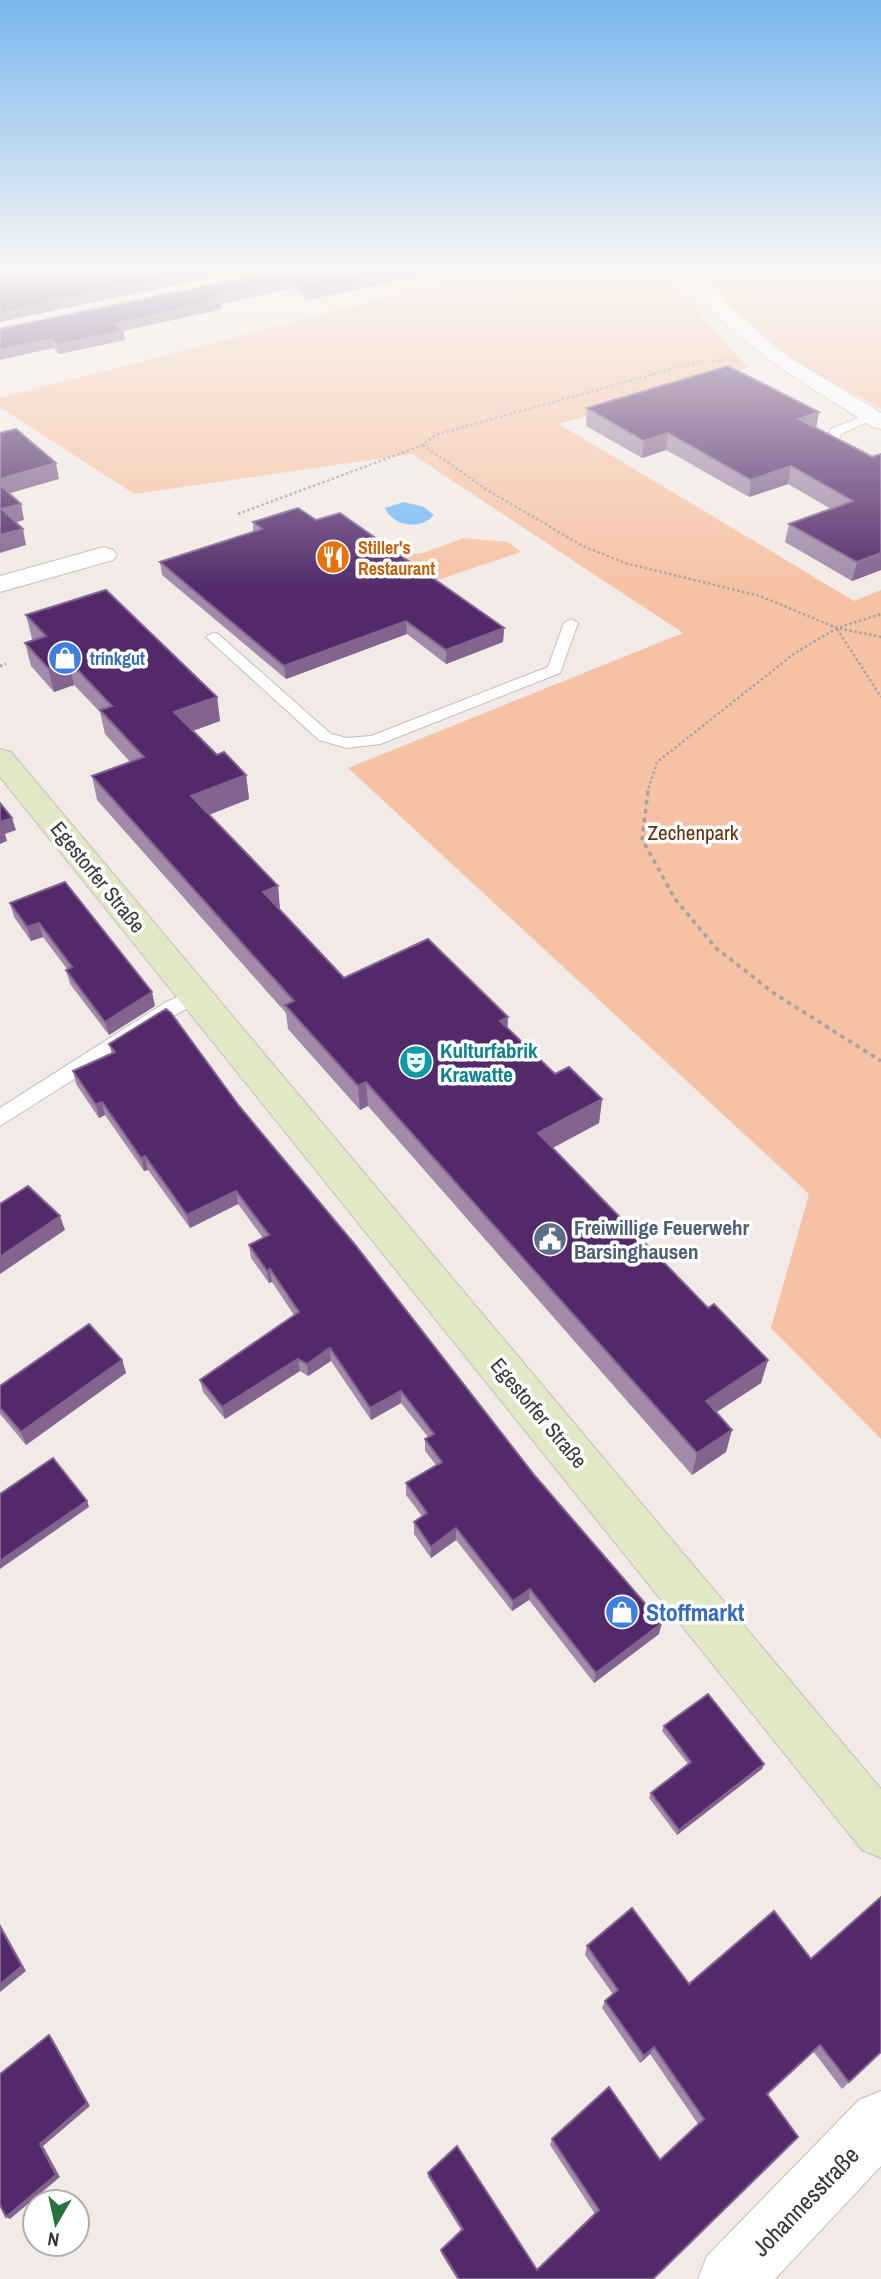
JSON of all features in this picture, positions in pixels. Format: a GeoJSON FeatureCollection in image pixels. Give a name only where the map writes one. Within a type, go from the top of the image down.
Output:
{"type":"FeatureCollection","features":[{"type":"Feature","properties":{"kind":"main road","name":"Egestorfer Straße"},"geometry":{"type":"LineString","coordinates":[[0,758],[881,1831]]}},
{"type":"Feature","properties":{"kind":"street"},"geometry":{"type":"LineString","coordinates":[[805,375],[876,420]]}},
{"type":"Feature","properties":{"kind":"street"},"geometry":{"type":"LineString","coordinates":[[0,584],[104,555]]}},
{"type":"Feature","properties":{"kind":"street","name":"Johannesstraße"},"geometry":{"type":"LineString","coordinates":[[730,2279],[881,2122]]}},
{"type":"Feature","properties":{"kind":"lane"},"geometry":{"type":"LineString","coordinates":[[876,420],[835,432],[833,442],[867,459],[881,460]]}},
{"type":"Feature","properties":{"kind":"lane"},"geometry":{"type":"LineString","coordinates":[[213,636],[325,737],[347,743],[374,741],[555,670],[571,623]]}},
{"type":"Feature","properties":{"kind":"lane"},"geometry":{"type":"LineString","coordinates":[[0,1118],[173,1007],[196,996]]}},
{"type":"Feature","properties":{"kind":"path"},"geometry":{"type":"LineString","coordinates":[[238,514],[423,445],[435,435],[649,375]]}},
{"type":"Feature","properties":{"kind":"path"},"geometry":{"type":"LineString","coordinates":[[423,445],[487,491],[583,546],[625,563],[760,596],[837,628],[881,638]]}},
{"type":"Feature","properties":{"kind":"path"},"geometry":{"type":"LineString","coordinates":[[881,614],[837,628],[795,653],[657,762],[646,796],[642,839],[675,900],[716,948],[775,994],[881,1061]]}},
{"type":"Feature","properties":{"kind":"path"},"geometry":{"type":"LineString","coordinates":[[837,628],[881,697]]}},
{"type":"Feature","properties":{"kind":"path"},"geometry":{"type":"LineString","coordinates":[[0,666],[6,664]]}},
{"type":"Feature","properties":{"kind":"green space","name":"Zechenpark"},"geometry":{"type":"Polygon","coordinates":[[[87,375],[723,375],[559,424],[854,601],[881,590],[881,1439],[771,1328],[809,1194],[348,768],[683,633],[412,454],[134,494],[0,407],[0,398],[87,375]]]}},
{"type":"Feature","properties":{"kind":"green space"},"geometry":{"type":"Polygon","coordinates":[[[820,375],[881,375],[881,409],[820,375]]]}},
{"type":"Feature","properties":{"kind":"green space"},"geometry":{"type":"Polygon","coordinates":[[[464,538],[508,542],[521,552],[434,581],[397,556],[423,553],[464,538]]]}},
{"type":"Feature","properties":{"kind":"water"},"geometry":{"type":"Polygon","coordinates":[[[404,502],[424,507],[434,515],[422,523],[401,523],[385,508],[404,502]]]}},
{"type":"Feature","properties":{"kind":"building"},"geometry":{"type":"Polygon","coordinates":[[[697,375],[747,375],[819,412],[799,419],[872,457],[881,454],[881,553],[857,562],[789,524],[853,501],[791,466],[751,480],[668,433],[644,441],[587,408],[697,375]]]}},
{"type":"Feature","properties":{"kind":"building"},"geometry":{"type":"Polygon","coordinates":[[[16,429],[56,463],[0,479],[0,433],[16,429]]]}},
{"type":"Feature","properties":{"kind":"building"},"geometry":{"type":"Polygon","coordinates":[[[0,485],[21,504],[2,509],[23,529],[0,535],[0,485]]]}},
{"type":"Feature","properties":{"kind":"building"},"geometry":{"type":"Polygon","coordinates":[[[298,508],[316,520],[340,513],[504,628],[446,650],[406,621],[284,666],[160,562],[262,529],[253,522],[298,508]]]}},
{"type":"Feature","properties":{"kind":"building"},"geometry":{"type":"Polygon","coordinates":[[[106,590],[217,697],[174,712],[217,755],[224,752],[246,775],[191,796],[278,886],[263,892],[344,978],[428,939],[508,1017],[500,1021],[555,1074],[569,1067],[602,1099],[538,1133],[708,1308],[714,1304],[768,1360],[706,1401],[732,1430],[697,1453],[366,1082],[358,1086],[285,1005],[294,1001],[92,776],[144,757],[100,710],[112,706],[69,661],[48,668],[25,643],[46,636],[26,615],[106,590]]]}},
{"type":"Feature","properties":{"kind":"building"},"geometry":{"type":"Polygon","coordinates":[[[0,803],[12,818],[0,822],[0,803]]]}},
{"type":"Feature","properties":{"kind":"building"},"geometry":{"type":"Polygon","coordinates":[[[65,882],[152,992],[105,1022],[66,970],[72,967],[39,923],[27,927],[10,903],[65,882]]]}},
{"type":"Feature","properties":{"kind":"building"},"geometry":{"type":"Polygon","coordinates":[[[166,1009],[239,1106],[356,1246],[535,1476],[662,1623],[596,1673],[530,1589],[513,1601],[456,1528],[431,1547],[414,1522],[427,1513],[406,1483],[442,1462],[425,1439],[434,1434],[401,1391],[370,1408],[330,1348],[307,1364],[298,1359],[222,1407],[200,1380],[299,1312],[270,1269],[267,1271],[249,1245],[269,1235],[236,1191],[187,1215],[145,1156],[141,1158],[102,1102],[96,1105],[73,1071],[115,1052],[109,1044],[166,1009]]]}},
{"type":"Feature","properties":{"kind":"building"},"geometry":{"type":"Polygon","coordinates":[[[28,1186],[60,1216],[0,1257],[0,1204],[28,1186]]]}},
{"type":"Feature","properties":{"kind":"building"},"geometry":{"type":"Polygon","coordinates":[[[89,1324],[122,1360],[21,1432],[0,1408],[0,1386],[89,1324]]]}},
{"type":"Feature","properties":{"kind":"building"},"geometry":{"type":"Polygon","coordinates":[[[53,1458],[87,1501],[0,1561],[0,1494],[53,1458]]]}},
{"type":"Feature","properties":{"kind":"building"},"geometry":{"type":"Polygon","coordinates":[[[708,1694],[764,1764],[679,1830],[651,1793],[691,1762],[664,1726],[708,1694]]]}},
{"type":"Feature","properties":{"kind":"building"},"geometry":{"type":"Polygon","coordinates":[[[881,1897],[881,2052],[849,2082],[820,2045],[767,2094],[798,2137],[653,2279],[459,2279],[441,2250],[463,2229],[428,2173],[457,2146],[537,2270],[599,2210],[552,2139],[609,2087],[660,2160],[704,2119],[654,2047],[644,2056],[605,2001],[618,1990],[587,1946],[632,1908],[689,1984],[774,1911],[811,1959],[881,1897]]]}},
{"type":"Feature","properties":{"kind":"building"},"geometry":{"type":"Polygon","coordinates":[[[0,1927],[22,1966],[0,1984],[0,1927]]]}},
{"type":"Feature","properties":{"kind":"building"},"geometry":{"type":"Polygon","coordinates":[[[49,2035],[87,2103],[40,2144],[56,2175],[41,2188],[21,2188],[21,2204],[6,2217],[0,2205],[0,2074],[49,2035]]]}},
{"type":"Feature","properties":{"kind":"place","name":"Stiller's Restaurant"},"geometry":{"type":"Point","coordinates":[333,557]}},
{"type":"Feature","properties":{"kind":"place","name":"trinkgut"},"geometry":{"type":"Point","coordinates":[65,658]}},
{"type":"Feature","properties":{"kind":"place","name":"Kulturfabrik Krawatte"},"geometry":{"type":"Point","coordinates":[416,1062]}},
{"type":"Feature","properties":{"kind":"place","name":"Freiwillige Feuerwehr Barsinghausen"},"geometry":{"type":"Point","coordinates":[550,1239]}},
{"type":"Feature","properties":{"kind":"place","name":"Stoffmarkt"},"geometry":{"type":"Point","coordinates":[622,1612]}}]}
